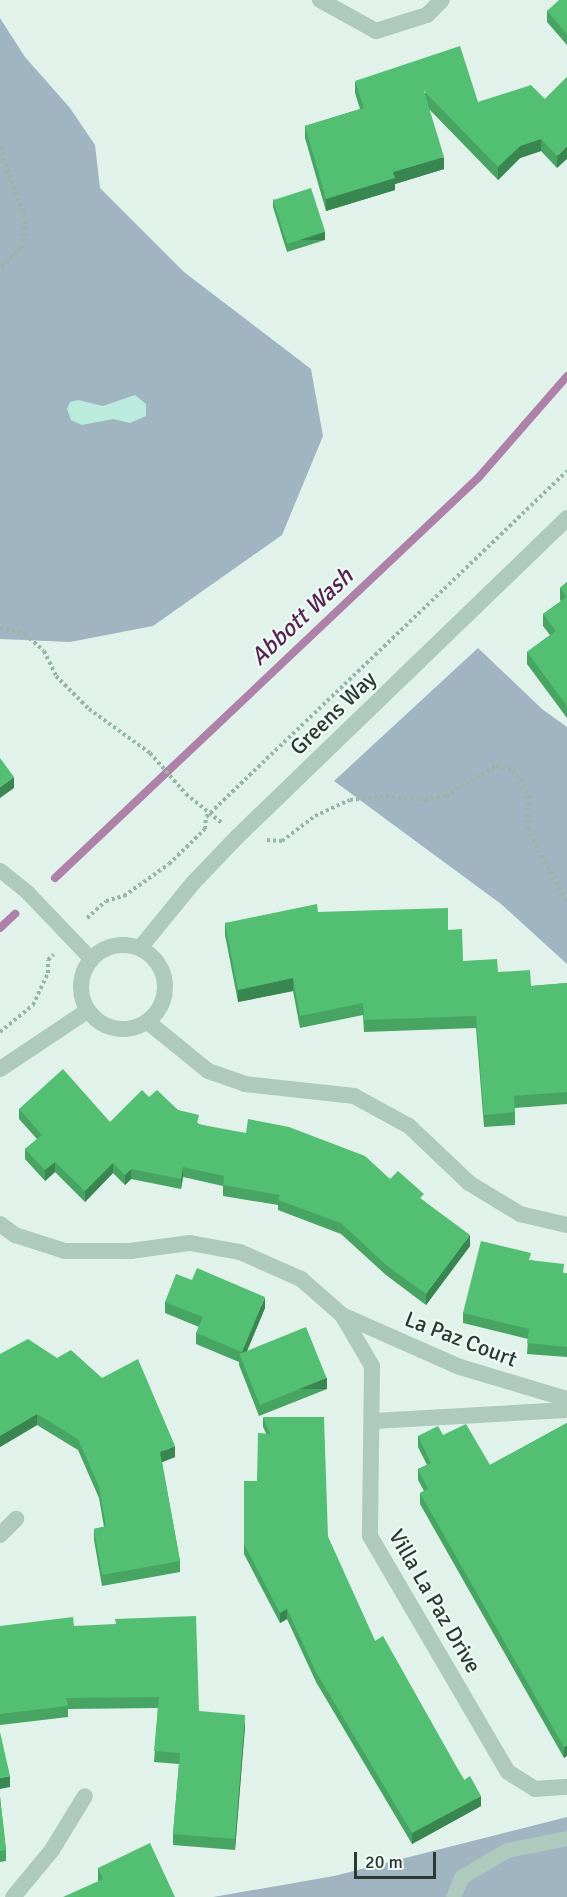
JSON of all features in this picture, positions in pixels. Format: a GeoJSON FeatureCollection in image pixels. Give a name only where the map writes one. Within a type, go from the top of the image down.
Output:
{"type":"FeatureCollection","features":[{"type":"Feature","properties":{"kind":"street"},"geometry":{"type":"LineString","coordinates":[[320,0],[375,31],[427,15],[442,0]]}},
{"type":"Feature","properties":{"kind":"street","name":"Greens Way"},"geometry":{"type":"LineString","coordinates":[[140,948],[193,883],[238,836],[567,518]]}},
{"type":"Feature","properties":{"kind":"street"},"geometry":{"type":"LineString","coordinates":[[114,946],[140,948],[159,964],[166,989],[163,1002],[148,1022],[136,1028],[109,1028],[87,1011],[81,984],[91,959],[114,946]]}},
{"type":"Feature","properties":{"kind":"street"},"geometry":{"type":"LineString","coordinates":[[0,1069],[87,1011]]}},
{"type":"Feature","properties":{"kind":"street"},"geometry":{"type":"LineString","coordinates":[[148,1022],[208,1071],[245,1084],[354,1096],[409,1126],[470,1183],[520,1214],[567,1225]]}},
{"type":"Feature","properties":{"kind":"street","name":"Villa La Paz Drive"},"geometry":{"type":"LineString","coordinates":[[0,1224],[15,1235],[65,1251],[130,1251],[190,1244],[240,1252],[301,1279],[342,1315],[372,1366],[374,1421],[370,1536],[508,1772],[535,1789],[567,1787]]}},
{"type":"Feature","properties":{"kind":"street","name":"La Paz Court"},"geometry":{"type":"LineString","coordinates":[[342,1315],[460,1367],[567,1400]]}},
{"type":"Feature","properties":{"kind":"street"},"geometry":{"type":"LineString","coordinates":[[374,1421],[567,1410]]}},
{"type":"Feature","properties":{"kind":"street"},"geometry":{"type":"LineString","coordinates":[[0,1534],[16,1519]]}},
{"type":"Feature","properties":{"kind":"street"},"geometry":{"type":"LineString","coordinates":[[13,1897],[52,1850],[86,1796]]}},
{"type":"Feature","properties":{"kind":"lane"},"geometry":{"type":"LineString","coordinates":[[0,870],[28,893],[91,959]]}},
{"type":"Feature","properties":{"kind":"lane"},"geometry":{"type":"LineString","coordinates":[[453,1897],[461,1877],[507,1850],[567,1838]]}},
{"type":"Feature","properties":{"kind":"path"},"geometry":{"type":"LineString","coordinates":[[0,147],[26,221],[21,248],[0,269]]}},
{"type":"Feature","properties":{"kind":"path"},"geometry":{"type":"LineString","coordinates":[[87,918],[106,901],[124,896],[169,864],[205,829],[210,813],[567,471]]}},
{"type":"Feature","properties":{"kind":"path"},"geometry":{"type":"LineString","coordinates":[[0,628],[25,634],[44,651],[56,676],[89,709],[150,753],[186,794],[238,836],[282,841],[315,816],[350,800],[386,796],[425,800],[446,796],[496,766],[513,770],[529,796],[528,829],[567,903]]}},
{"type":"Feature","properties":{"kind":"path"},"geometry":{"type":"LineString","coordinates":[[0,1032],[33,1005],[48,973],[48,960],[54,954]]}},
{"type":"Feature","properties":{"kind":"shaded area"},"geometry":{"type":"Polygon","coordinates":[[[0,18],[25,57],[70,108],[95,145],[100,188],[184,272],[311,369],[323,436],[282,535],[153,626],[70,642],[0,639],[0,18]]]}},
{"type":"Feature","properties":{"kind":"shaded area"},"geometry":{"type":"Polygon","coordinates":[[[478,648],[542,709],[567,727],[567,964],[501,904],[334,781],[478,648]]]}},
{"type":"Feature","properties":{"kind":"shaded area"},"geometry":{"type":"Polygon","coordinates":[[[567,1817],[567,1897],[213,1897],[334,1876],[567,1817]]]}},
{"type":"Feature","properties":{"kind":"sand"},"geometry":{"type":"Polygon","coordinates":[[[135,395],[146,404],[146,416],[130,423],[113,419],[82,425],[71,420],[67,409],[70,402],[78,400],[103,406],[135,395]]]}},
{"type":"Feature","properties":{"kind":"building"},"geometry":{"type":"Polygon","coordinates":[[[559,0],[567,0],[567,34],[547,11],[559,0]]]}},
{"type":"Feature","properties":{"kind":"building"},"geometry":{"type":"Polygon","coordinates":[[[460,46],[478,102],[531,85],[545,99],[567,77],[567,146],[557,156],[541,139],[520,146],[498,167],[424,91],[444,157],[393,172],[395,178],[326,199],[305,126],[364,108],[355,81],[460,46]]]}},
{"type":"Feature","properties":{"kind":"building"},"geometry":{"type":"Polygon","coordinates":[[[311,188],[325,232],[287,244],[273,200],[311,188]]]}},
{"type":"Feature","properties":{"kind":"building"},"geometry":{"type":"Polygon","coordinates":[[[567,582],[567,597],[560,588],[567,582]]]}},
{"type":"Feature","properties":{"kind":"building"},"geometry":{"type":"Polygon","coordinates":[[[567,597],[567,706],[527,652],[556,631],[543,614],[567,597]]]}},
{"type":"Feature","properties":{"kind":"building"},"geometry":{"type":"Polygon","coordinates":[[[0,758],[14,777],[0,787],[0,758]]]}},
{"type":"Feature","properties":{"kind":"building"},"geometry":{"type":"Polygon","coordinates":[[[317,904],[318,912],[448,908],[448,930],[462,929],[463,961],[497,959],[498,972],[530,970],[531,986],[567,983],[567,1092],[514,1096],[515,1112],[484,1115],[476,1016],[364,1020],[363,1003],[300,1016],[293,978],[238,990],[225,923],[317,904]]]}},
{"type":"Feature","properties":{"kind":"building"},"geometry":{"type":"Polygon","coordinates":[[[63,1069],[110,1122],[142,1090],[149,1097],[157,1090],[178,1110],[199,1115],[197,1124],[246,1133],[248,1119],[289,1127],[365,1156],[390,1179],[398,1171],[424,1194],[420,1198],[470,1235],[426,1294],[386,1265],[341,1223],[278,1200],[280,1195],[223,1185],[224,1176],[183,1167],[181,1179],[131,1169],[125,1175],[113,1163],[85,1191],[55,1162],[45,1170],[25,1149],[42,1135],[19,1109],[63,1069]]]}},
{"type":"Feature","properties":{"kind":"building"},"geometry":{"type":"Polygon","coordinates":[[[481,1241],[531,1253],[529,1260],[564,1264],[563,1273],[567,1273],[567,1347],[527,1343],[529,1329],[463,1313],[481,1241]]]}},
{"type":"Feature","properties":{"kind":"building"},"geometry":{"type":"Polygon","coordinates":[[[197,1268],[265,1297],[242,1352],[196,1333],[203,1317],[165,1302],[176,1274],[192,1280],[197,1268]]]}},
{"type":"Feature","properties":{"kind":"building"},"geometry":{"type":"Polygon","coordinates":[[[306,1327],[327,1378],[260,1405],[239,1354],[306,1327]]]}},
{"type":"Feature","properties":{"kind":"building"},"geometry":{"type":"Polygon","coordinates":[[[28,1339],[57,1358],[71,1350],[102,1378],[138,1359],[175,1446],[160,1452],[180,1561],[102,1575],[94,1529],[106,1526],[99,1487],[78,1439],[37,1414],[0,1436],[0,1354],[28,1339]]]}},
{"type":"Feature","properties":{"kind":"building"},"geometry":{"type":"Polygon","coordinates":[[[263,1417],[324,1417],[328,1537],[375,1641],[383,1636],[464,1780],[470,1776],[481,1796],[412,1833],[316,1672],[287,1609],[280,1613],[244,1544],[244,1481],[257,1481],[258,1433],[270,1434],[263,1417]]]}},
{"type":"Feature","properties":{"kind":"building"},"geometry":{"type":"Polygon","coordinates":[[[567,1423],[567,1745],[564,1747],[420,1493],[428,1489],[418,1469],[431,1463],[418,1436],[438,1426],[443,1435],[466,1424],[490,1465],[567,1423]]]}},
{"type":"Feature","properties":{"kind":"building"},"geometry":{"type":"Polygon","coordinates":[[[196,1616],[199,1711],[245,1715],[235,1839],[173,1834],[180,1753],[154,1751],[159,1697],[66,1698],[68,1706],[0,1714],[0,1626],[73,1617],[74,1626],[116,1624],[115,1619],[196,1616]]]}},
{"type":"Feature","properties":{"kind":"building"},"geometry":{"type":"Polygon","coordinates":[[[0,1732],[10,1776],[0,1778],[0,1732]]]}},
{"type":"Feature","properties":{"kind":"building"},"geometry":{"type":"Polygon","coordinates":[[[0,1797],[6,1850],[0,1851],[0,1797]]]}},
{"type":"Feature","properties":{"kind":"building"},"geometry":{"type":"Polygon","coordinates":[[[150,1843],[175,1897],[63,1897],[103,1879],[98,1868],[150,1843]]]}},
{"type":"Feature","properties":{"kind":"waterway","name":"Abbott Wash"},"geometry":{"type":"LineString","coordinates":[[55,878],[479,477],[567,376]]}},
{"type":"Feature","properties":{"kind":"waterway","name":"Abbott Wash"},"geometry":{"type":"LineString","coordinates":[[0,928],[15,914]]}}]}
